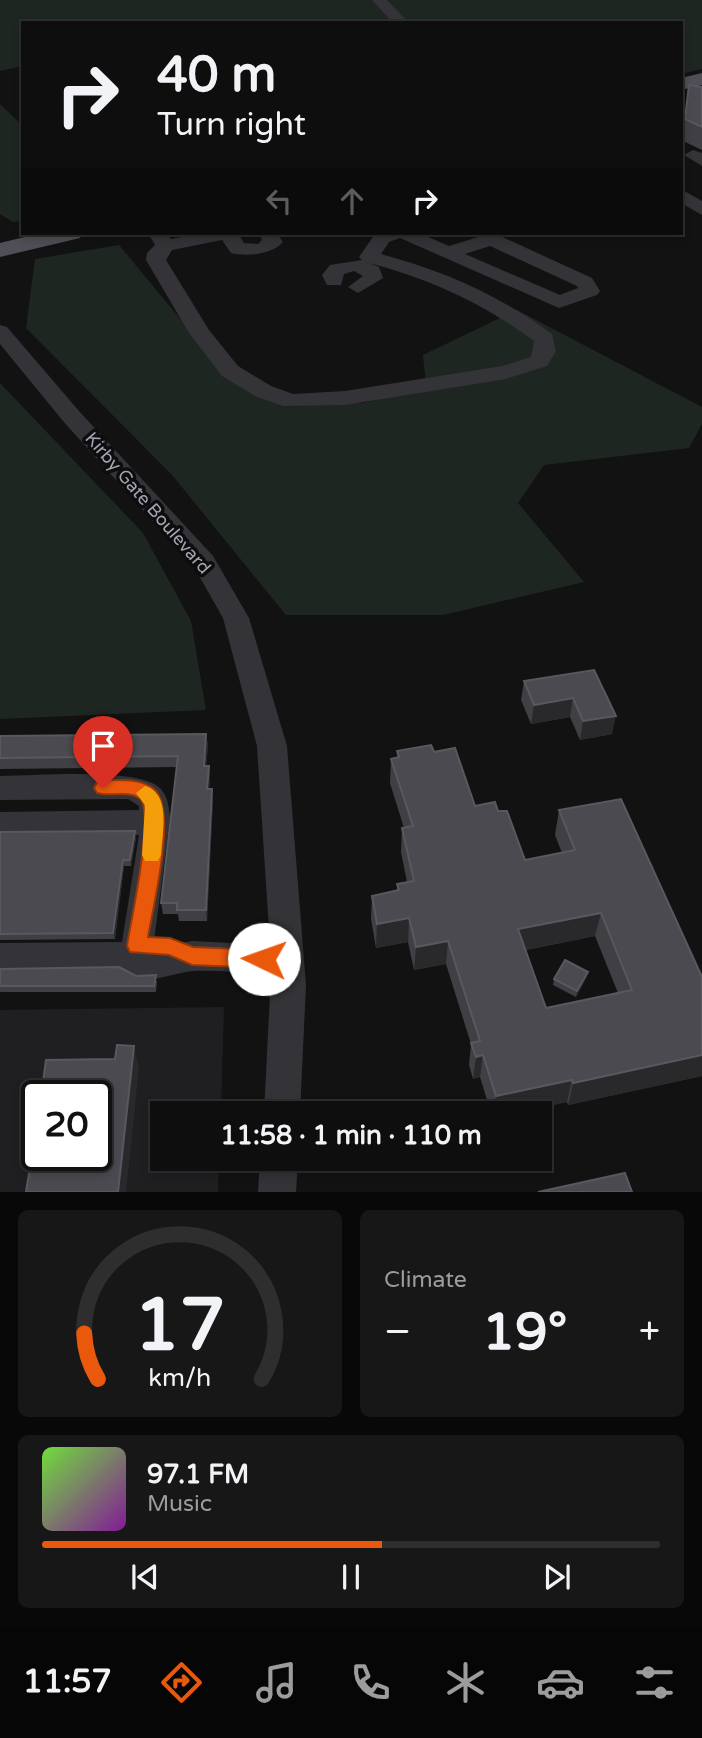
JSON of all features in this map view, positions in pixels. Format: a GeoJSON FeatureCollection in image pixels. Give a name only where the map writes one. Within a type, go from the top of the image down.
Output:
{"type":"FeatureCollection","features":[{"type":"Feature","properties":{"kind":"main road"},"geometry":{"type":"LineString","coordinates":[[683,84],[702,79]]}},
{"type":"Feature","properties":{"kind":"main road"},"geometry":{"type":"LineString","coordinates":[[11,248],[63,235]]}},
{"type":"Feature","properties":{"kind":"street"},"geometry":{"type":"LineString","coordinates":[[379,0],[400,21]]}},
{"type":"Feature","properties":{"kind":"street"},"geometry":{"type":"LineString","coordinates":[[683,196],[702,209]]}},
{"type":"Feature","properties":{"kind":"street"},"geometry":{"type":"LineString","coordinates":[[206,235],[162,239],[156,260],[200,333],[230,371],[263,391],[291,401],[345,398],[506,372],[540,361],[545,351],[544,339],[504,308],[460,284],[366,262],[337,269],[332,275],[334,281]]}},
{"type":"Feature","properties":{"kind":"street"},"geometry":{"type":"LineString","coordinates":[[229,235],[237,249],[263,243]]}},
{"type":"Feature","properties":{"kind":"street"},"geometry":{"type":"LineString","coordinates":[[366,262],[382,235]]}},
{"type":"Feature","properties":{"kind":"street"},"geometry":{"type":"LineString","coordinates":[[408,235],[447,253],[559,302],[590,291],[585,282],[491,236],[447,253]]}},
{"type":"Feature","properties":{"kind":"street"},"geometry":{"type":"LineString","coordinates":[[428,244],[457,235]]}},
{"type":"Feature","properties":{"kind":"street"},"geometry":{"type":"LineString","coordinates":[[358,287],[373,278],[366,262]]}},
{"type":"Feature","properties":{"kind":"street","name":"Kirby Gate Boulevard"},"geometry":{"type":"LineString","coordinates":[[0,331],[71,416],[204,562],[236,618],[272,746],[289,985],[283,1101]]}},
{"type":"Feature","properties":{"kind":"street"},"geometry":{"type":"LineString","coordinates":[[0,788],[129,787],[147,793],[154,804],[154,822],[135,955]]}},
{"type":"Feature","properties":{"kind":"street"},"geometry":{"type":"LineString","coordinates":[[0,824],[154,822]]}},
{"type":"Feature","properties":{"kind":"street"},"geometry":{"type":"LineString","coordinates":[[0,958],[135,955],[160,964],[192,956],[287,960]]}},
{"type":"Feature","properties":{"kind":"street"},"geometry":{"type":"LineString","coordinates":[[277,1192],[278,1171]]}},
{"type":"Feature","properties":{"kind":"shaded area"},"geometry":{"type":"Polygon","coordinates":[[[0,0],[702,0],[702,69],[683,74],[683,21],[21,21],[21,66],[0,71],[0,0]]]}},
{"type":"Feature","properties":{"kind":"shaded area"},"geometry":{"type":"Polygon","coordinates":[[[0,104],[21,124],[21,221],[13,222],[0,214],[0,104]]]}},
{"type":"Feature","properties":{"kind":"shaded area"},"geometry":{"type":"Polygon","coordinates":[[[119,245],[197,339],[237,376],[292,400],[363,403],[426,386],[423,355],[517,310],[702,407],[702,424],[689,448],[544,465],[518,503],[584,582],[443,615],[286,615],[172,475],[26,328],[35,259],[119,245]]]}},
{"type":"Feature","properties":{"kind":"shaded area"},"geometry":{"type":"Polygon","coordinates":[[[0,383],[143,533],[191,621],[206,710],[0,719],[0,383]]]}},
{"type":"Feature","properties":{"kind":"shaded area"},"geometry":{"type":"Polygon","coordinates":[[[224,1007],[221,1101],[150,1101],[150,1171],[219,1171],[218,1192],[0,1192],[0,1010],[224,1007]]]}},
{"type":"Feature","properties":{"kind":"building"},"geometry":{"type":"Polygon","coordinates":[[[689,85],[702,87],[702,127],[685,119],[689,85]]]}},
{"type":"Feature","properties":{"kind":"building"},"geometry":{"type":"Polygon","coordinates":[[[594,670],[616,716],[583,721],[573,698],[534,705],[524,681],[594,670]]]}},
{"type":"Feature","properties":{"kind":"building"},"geometry":{"type":"Polygon","coordinates":[[[206,734],[204,766],[209,766],[207,789],[212,789],[206,910],[177,910],[177,903],[161,903],[178,756],[0,758],[0,736],[206,734]]]}},
{"type":"Feature","properties":{"kind":"building"},"geometry":{"type":"Polygon","coordinates":[[[431,745],[434,752],[455,748],[475,806],[495,802],[498,811],[507,811],[525,860],[575,850],[559,810],[621,799],[702,977],[702,1055],[573,1083],[572,1080],[496,1096],[483,1055],[476,1057],[471,1043],[480,1041],[448,941],[416,947],[409,918],[377,924],[372,896],[399,890],[397,884],[414,881],[402,828],[413,826],[391,759],[399,757],[397,751],[431,745]],[[601,913],[518,929],[546,1008],[632,990],[601,913]]]}},
{"type":"Feature","properties":{"kind":"building"},"geometry":{"type":"Polygon","coordinates":[[[135,831],[130,860],[123,860],[113,933],[0,934],[0,832],[135,831]]]}},
{"type":"Feature","properties":{"kind":"building"},"geometry":{"type":"Polygon","coordinates":[[[565,960],[588,972],[577,991],[554,979],[565,960]]]}},
{"type":"Feature","properties":{"kind":"building"},"geometry":{"type":"Polygon","coordinates":[[[119,967],[136,976],[156,975],[154,986],[0,986],[0,969],[119,967]]]}},
{"type":"Feature","properties":{"kind":"building"},"geometry":{"type":"Polygon","coordinates":[[[117,1045],[134,1046],[118,1192],[26,1192],[29,1171],[112,1171],[112,1080],[43,1080],[46,1060],[115,1059],[117,1045]]]}},
{"type":"Feature","properties":{"kind":"building"},"geometry":{"type":"Polygon","coordinates":[[[625,1173],[632,1192],[538,1192],[625,1173]]]}},
{"type":"Feature","properties":{"kind":"slow traffic"},"geometry":{"type":"LineString","coordinates":[[145,793],[154,804],[151,855]]}},
{"type":"Feature","properties":{"kind":"route"},"geometry":{"type":"LineString","coordinates":[[103,788],[129,787],[147,793],[154,804],[154,839],[137,946],[170,946],[192,956],[264,959]]}}]}
